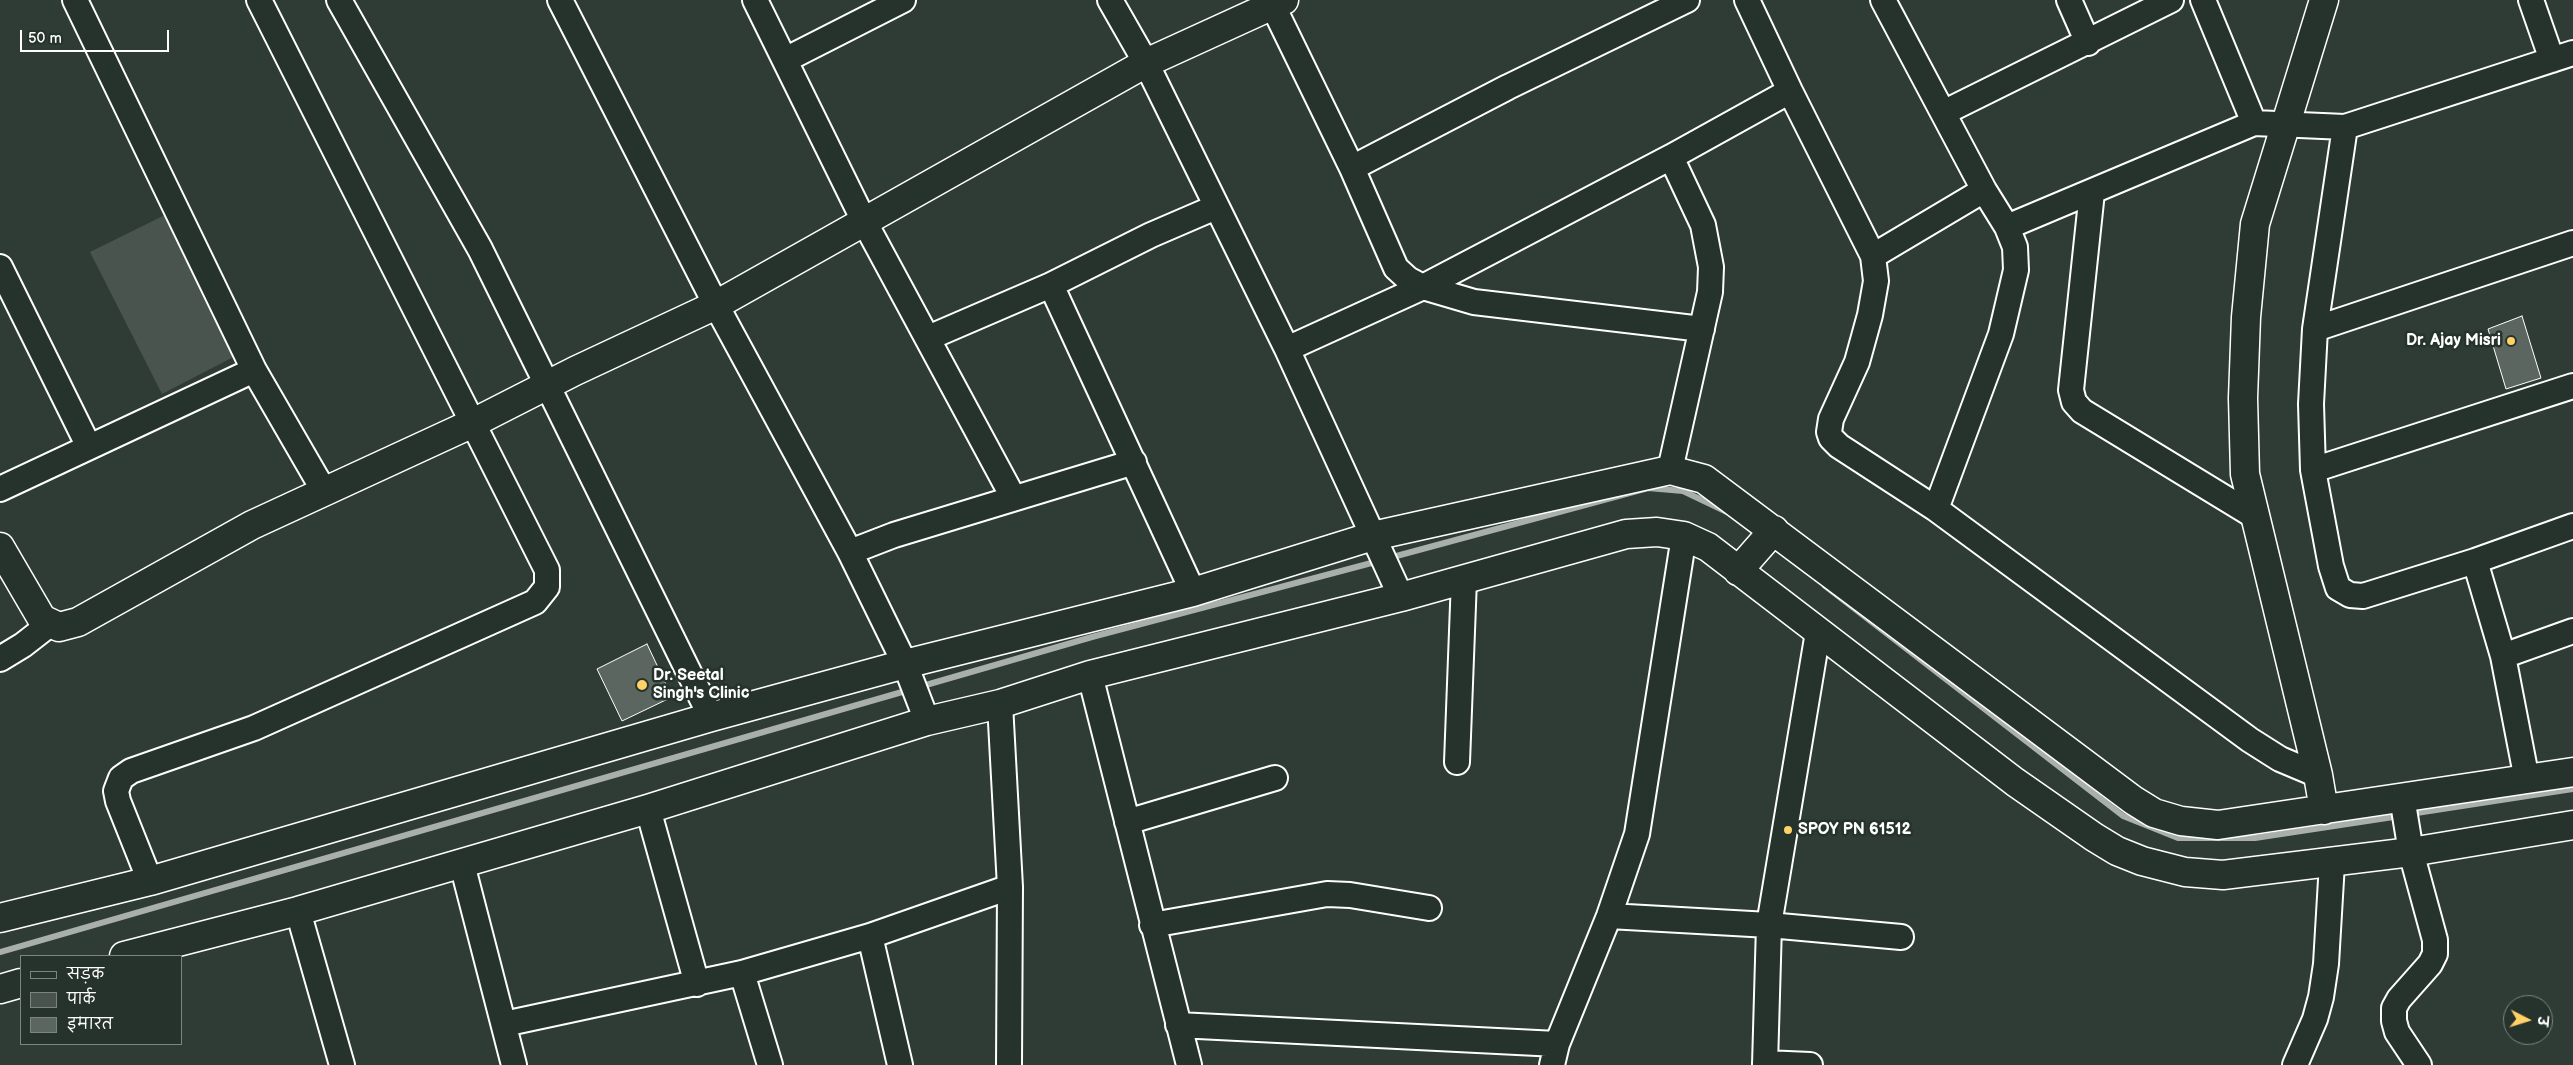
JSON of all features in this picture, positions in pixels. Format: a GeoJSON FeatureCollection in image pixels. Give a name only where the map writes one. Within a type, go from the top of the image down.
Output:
{"type":"FeatureCollection","features":[{"type":"Feature","properties":{"kind":"main road"},"geometry":{"type":"LineString","coordinates":[[2324,0],[2293,126],[2255,224],[2246,317],[2243,398],[2245,474],[2318,775],[2324,810]]}},
{"type":"Feature","properties":{"kind":"main road"},"geometry":{"type":"LineString","coordinates":[[0,548],[35,609],[50,624],[59,627],[78,622],[252,525],[473,423],[546,385],[716,305],[1146,63],[1279,3]]}},
{"type":"Feature","properties":{"kind":"main road"},"geometry":{"type":"LineString","coordinates":[[0,918],[150,881],[711,717],[907,670],[1193,592],[1670,470],[1704,479],[1771,533],[2117,788],[2154,813],[2181,821],[2218,825],[2403,801],[2573,772]]}},
{"type":"Feature","properties":{"kind":"main road"},"geometry":{"type":"LineString","coordinates":[[128,955],[298,911],[648,810],[924,713],[1000,704],[1090,675],[1398,590],[1464,578],[1626,534],[1657,532],[1684,536],[1743,565],[1818,632],[2016,782],[2117,852],[2142,861],[2185,872],[2223,875],[2332,863],[2410,846],[2573,825]]}},
{"type":"Feature","properties":{"kind":"main road"},"geometry":{"type":"LineString","coordinates":[[1743,565],[1771,533]]}},
{"type":"Feature","properties":{"kind":"main road"},"geometry":{"type":"LineString","coordinates":[[0,989],[20,983]]}},
{"type":"Feature","properties":{"kind":"street"},"geometry":{"type":"LineString","coordinates":[[75,0],[254,370],[324,491]]}},
{"type":"Feature","properties":{"kind":"street"},"geometry":{"type":"LineString","coordinates":[[150,881],[118,801],[116,791],[121,778],[131,771],[254,728],[535,602],[547,587],[547,570],[259,0]]}},
{"type":"Feature","properties":{"kind":"street"},"geometry":{"type":"LineString","coordinates":[[339,0],[480,249],[711,717]]}},
{"type":"Feature","properties":{"kind":"street"},"geometry":{"type":"LineString","coordinates":[[560,0],[716,305],[850,552],[907,670],[924,713]]}},
{"type":"Feature","properties":{"kind":"street"},"geometry":{"type":"LineString","coordinates":[[755,0],[864,221],[1014,497]]}},
{"type":"Feature","properties":{"kind":"street"},"geometry":{"type":"LineString","coordinates":[[785,60],[903,0]]}},
{"type":"Feature","properties":{"kind":"street"},"geometry":{"type":"LineString","coordinates":[[1110,0],[1146,63],[1287,349],[1398,590]]}},
{"type":"Feature","properties":{"kind":"street"},"geometry":{"type":"LineString","coordinates":[[1352,168],[1508,87],[1687,0]]}},
{"type":"Feature","properties":{"kind":"street"},"geometry":{"type":"LineString","coordinates":[[1747,0],[1790,91],[1873,256],[1876,281],[1870,315],[1857,362],[1831,419],[1829,432],[1831,438],[1839,446],[1936,510],[2250,740],[2280,759],[2318,775]]}},
{"type":"Feature","properties":{"kind":"street"},"geometry":{"type":"LineString","coordinates":[[2069,0],[2088,42]]}},
{"type":"Feature","properties":{"kind":"street"},"geometry":{"type":"LineString","coordinates":[[1945,112],[2171,0]]}},
{"type":"Feature","properties":{"kind":"street"},"geometry":{"type":"LineString","coordinates":[[2203,0],[2254,123]]}},
{"type":"Feature","properties":{"kind":"street"},"geometry":{"type":"LineString","coordinates":[[2007,227],[2254,123],[2339,128],[2563,56],[2531,0]]}},
{"type":"Feature","properties":{"kind":"street"},"geometry":{"type":"LineString","coordinates":[[1886,1],[1984,190],[2007,227],[2015,247],[2016,270],[2014,286],[2001,334],[1936,510]]}},
{"type":"Feature","properties":{"kind":"street"},"geometry":{"type":"LineString","coordinates":[[1279,3],[1396,268],[1408,279],[1423,287],[1474,302],[1702,329]]}},
{"type":"Feature","properties":{"kind":"street"},"geometry":{"type":"LineString","coordinates":[[1287,349],[1423,287],[1672,157],[1790,91]]}},
{"type":"Feature","properties":{"kind":"street"},"geometry":{"type":"LineString","coordinates":[[2339,128],[2315,329],[2311,404],[2313,470],[2331,566],[2338,588],[2344,592],[2363,596],[2573,526]]}},
{"type":"Feature","properties":{"kind":"street"},"geometry":{"type":"LineString","coordinates":[[1670,470],[1710,292],[1709,251],[1703,224],[1672,157]]}},
{"type":"Feature","properties":{"kind":"street"},"geometry":{"type":"LineString","coordinates":[[1873,256],[1984,190]]}},
{"type":"Feature","properties":{"kind":"street"},"geometry":{"type":"LineString","coordinates":[[2092,192],[2071,390],[2074,402],[2082,411],[2256,517]]}},
{"type":"Feature","properties":{"kind":"street"},"geometry":{"type":"LineString","coordinates":[[928,338],[1051,286],[1151,235],[1216,207]]}},
{"type":"Feature","properties":{"kind":"street"},"geometry":{"type":"LineString","coordinates":[[2315,329],[2573,243]]}},
{"type":"Feature","properties":{"kind":"street"},"geometry":{"type":"LineString","coordinates":[[0,267],[89,447]]}},
{"type":"Feature","properties":{"kind":"street"},"geometry":{"type":"LineString","coordinates":[[1051,286],[1193,592]]}},
{"type":"Feature","properties":{"kind":"street"},"geometry":{"type":"LineString","coordinates":[[0,489],[254,370]]}},
{"type":"Feature","properties":{"kind":"street"},"geometry":{"type":"LineString","coordinates":[[2313,470],[2573,386]]}},
{"type":"Feature","properties":{"kind":"street"},"geometry":{"type":"LineString","coordinates":[[850,552],[894,535],[1134,462]]}},
{"type":"Feature","properties":{"kind":"street"},"geometry":{"type":"LineString","coordinates":[[1178,1025],[1555,1055],[1609,916],[1637,834],[1684,536]]}},
{"type":"Feature","properties":{"kind":"street"},"geometry":{"type":"LineString","coordinates":[[2475,560],[2503,656],[2527,780]]}},
{"type":"Feature","properties":{"kind":"street"},"geometry":{"type":"LineString","coordinates":[[1457,762],[1464,578]]}},
{"type":"Feature","properties":{"kind":"street"},"geometry":{"type":"LineString","coordinates":[[0,659],[23,645],[50,624]]}},
{"type":"Feature","properties":{"kind":"street"},"geometry":{"type":"LineString","coordinates":[[2503,656],[2573,631]]}},
{"type":"Feature","properties":{"kind":"street"},"geometry":{"type":"LineString","coordinates":[[1810,1065],[1765,1064],[1769,925],[1818,632]]}},
{"type":"Feature","properties":{"kind":"street"},"geometry":{"type":"LineString","coordinates":[[1090,675],[1189,1065]]}},
{"type":"Feature","properties":{"kind":"street"},"geometry":{"type":"LineString","coordinates":[[1000,704],[1010,888],[1009,1065]]}},
{"type":"Feature","properties":{"kind":"street"},"geometry":{"type":"LineString","coordinates":[[1127,822],[1274,778]]}},
{"type":"Feature","properties":{"kind":"street"},"geometry":{"type":"LineString","coordinates":[[2403,801],[2410,846],[2435,940],[2434,954],[2430,964],[2399,999],[2394,1008],[2397,1032],[2419,1065]]}},
{"type":"Feature","properties":{"kind":"street"},"geometry":{"type":"LineString","coordinates":[[648,810],[697,984]]}},
{"type":"Feature","properties":{"kind":"street"},"geometry":{"type":"LineString","coordinates":[[2295,1065],[2315,1019],[2321,997],[2326,964],[2332,863]]}},
{"type":"Feature","properties":{"kind":"street"},"geometry":{"type":"LineString","coordinates":[[462,864],[514,1065]]}},
{"type":"Feature","properties":{"kind":"street"},"geometry":{"type":"LineString","coordinates":[[504,1024],[742,973],[870,936],[1010,888]]}},
{"type":"Feature","properties":{"kind":"street"},"geometry":{"type":"LineString","coordinates":[[1152,925],[1327,894],[1350,895],[1429,908]]}},
{"type":"Feature","properties":{"kind":"street"},"geometry":{"type":"LineString","coordinates":[[298,911],[342,1065]]}},
{"type":"Feature","properties":{"kind":"street"},"geometry":{"type":"LineString","coordinates":[[1609,916],[1769,925],[1900,937]]}},
{"type":"Feature","properties":{"kind":"street"},"geometry":{"type":"LineString","coordinates":[[870,936],[900,1065]]}},
{"type":"Feature","properties":{"kind":"street"},"geometry":{"type":"LineString","coordinates":[[742,973],[770,1065]]}},
{"type":"Feature","properties":{"kind":"green space"},"geometry":{"type":"Polygon","coordinates":[[[173,211],[243,352],[162,394],[90,252],[173,211]]]}},
{"type":"Feature","properties":{"kind":"building","name":"Dr. Ajay Misri"},"geometry":{"type":"Polygon","coordinates":[[[2522,316],[2541,378],[2506,389],[2488,329],[2522,316]]]}},
{"type":"Feature","properties":{"kind":"building"},"geometry":{"type":"Polygon","coordinates":[[[647,644],[672,697],[622,721],[597,669],[647,644]]]}},
{"type":"Feature","properties":{"kind":"waterway"},"geometry":{"type":"LineString","coordinates":[[1389,558],[1648,488],[1683,491],[1727,512]]}},
{"type":"Feature","properties":{"kind":"waterway"},"geometry":{"type":"LineString","coordinates":[[919,687],[1092,637],[1379,561]]}},
{"type":"Feature","properties":{"kind":"waterway"},"geometry":{"type":"LineString","coordinates":[[1825,586],[2123,816],[2178,838],[2255,838],[2400,816]]}},
{"type":"Feature","properties":{"kind":"waterway"},"geometry":{"type":"LineString","coordinates":[[0,952],[909,690]]}},
{"type":"Feature","properties":{"kind":"waterway"},"geometry":{"type":"LineString","coordinates":[[2410,814],[2573,789]]}},
{"type":"Feature","properties":{"kind":"place","name":"Dr. Ajay Misri"},"geometry":{"type":"Point","coordinates":[2511,341]}},
{"type":"Feature","properties":{"kind":"place","name":"Dr. Seetal Singh's Clinic"},"geometry":{"type":"Point","coordinates":[642,685]}},
{"type":"Feature","properties":{"kind":"place","name":"SPOY PN 61512"},"geometry":{"type":"Point","coordinates":[1788,830]}}]}
